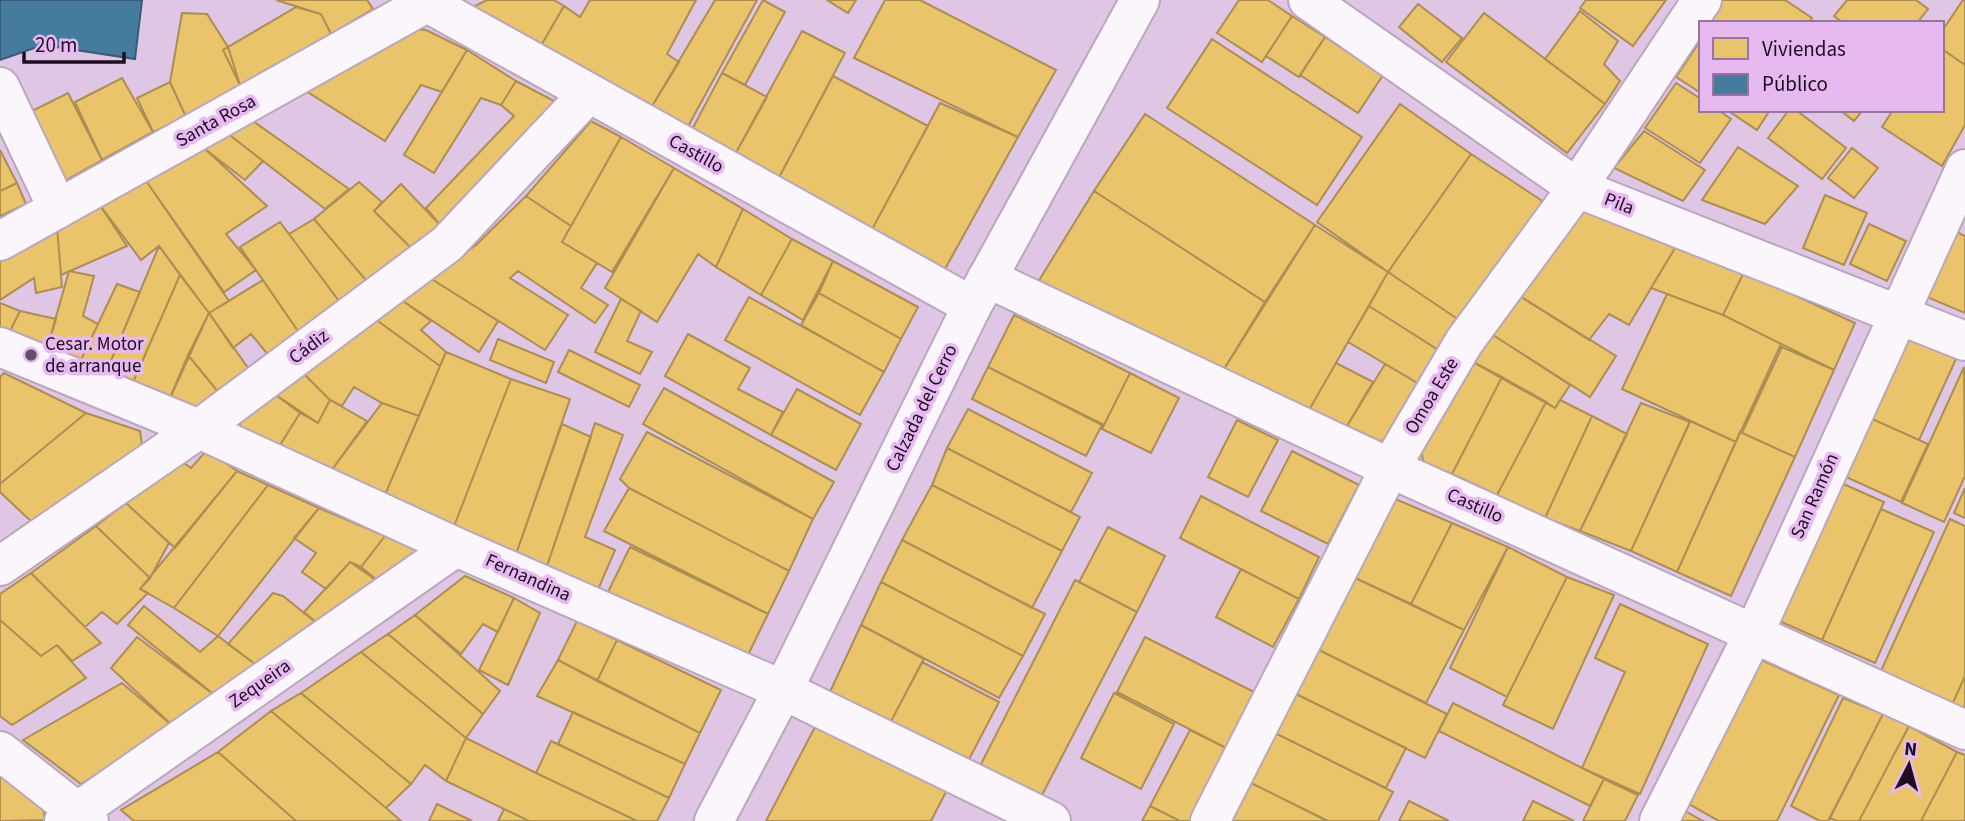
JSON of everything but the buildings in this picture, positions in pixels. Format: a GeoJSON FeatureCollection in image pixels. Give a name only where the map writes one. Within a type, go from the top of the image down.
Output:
{"type":"FeatureCollection","features":[{"type":"Feature","properties":{"kind":"street","name":"Calzada del Cerro"},"geometry":{"type":"LineString","coordinates":[[714,821],[783,690],[979,292],[1140,0]]}},
{"type":"Feature","properties":{"kind":"street","name":"Pila"},"geometry":{"type":"LineString","coordinates":[[1308,0],[1577,188],[1965,341]]}},
{"type":"Feature","properties":{"kind":"street","name":"Omoa Este"},"geometry":{"type":"LineString","coordinates":[[1210,821],[1390,468],[1464,342],[1577,188],[1702,0]]}},
{"type":"Feature","properties":{"kind":"street","name":"Castillo"},"geometry":{"type":"LineString","coordinates":[[427,1],[588,94],[979,292],[1390,468],[1755,631],[1965,730]]}},
{"type":"Feature","properties":{"kind":"street","name":"Santa Rosa"},"geometry":{"type":"LineString","coordinates":[[0,241],[427,1]]}},
{"type":"Feature","properties":{"kind":"street"},"geometry":{"type":"LineString","coordinates":[[0,87],[58,209]]}},
{"type":"Feature","properties":{"kind":"street","name":"Cádiz"},"geometry":{"type":"LineString","coordinates":[[0,566],[200,429],[447,244],[588,94]]}},
{"type":"Feature","properties":{"kind":"street","name":"San Ramón"},"geometry":{"type":"LineString","coordinates":[[1659,821],[1755,631],[1965,169]]}},
{"type":"Feature","properties":{"kind":"street","name":"Fernandina"},"geometry":{"type":"LineString","coordinates":[[0,347],[200,429],[456,547],[783,690],[1051,821]]}},
{"type":"Feature","properties":{"kind":"street","name":"Zequeira"},"geometry":{"type":"LineString","coordinates":[[77,818],[456,547]]}},
{"type":"Feature","properties":{"kind":"street"},"geometry":{"type":"LineString","coordinates":[[0,751],[77,818]]}},
{"type":"Feature","properties":{"kind":"place","name":"Cesar. Motor de arranque"},"geometry":{"type":"Point","coordinates":[31,355]}}]}
